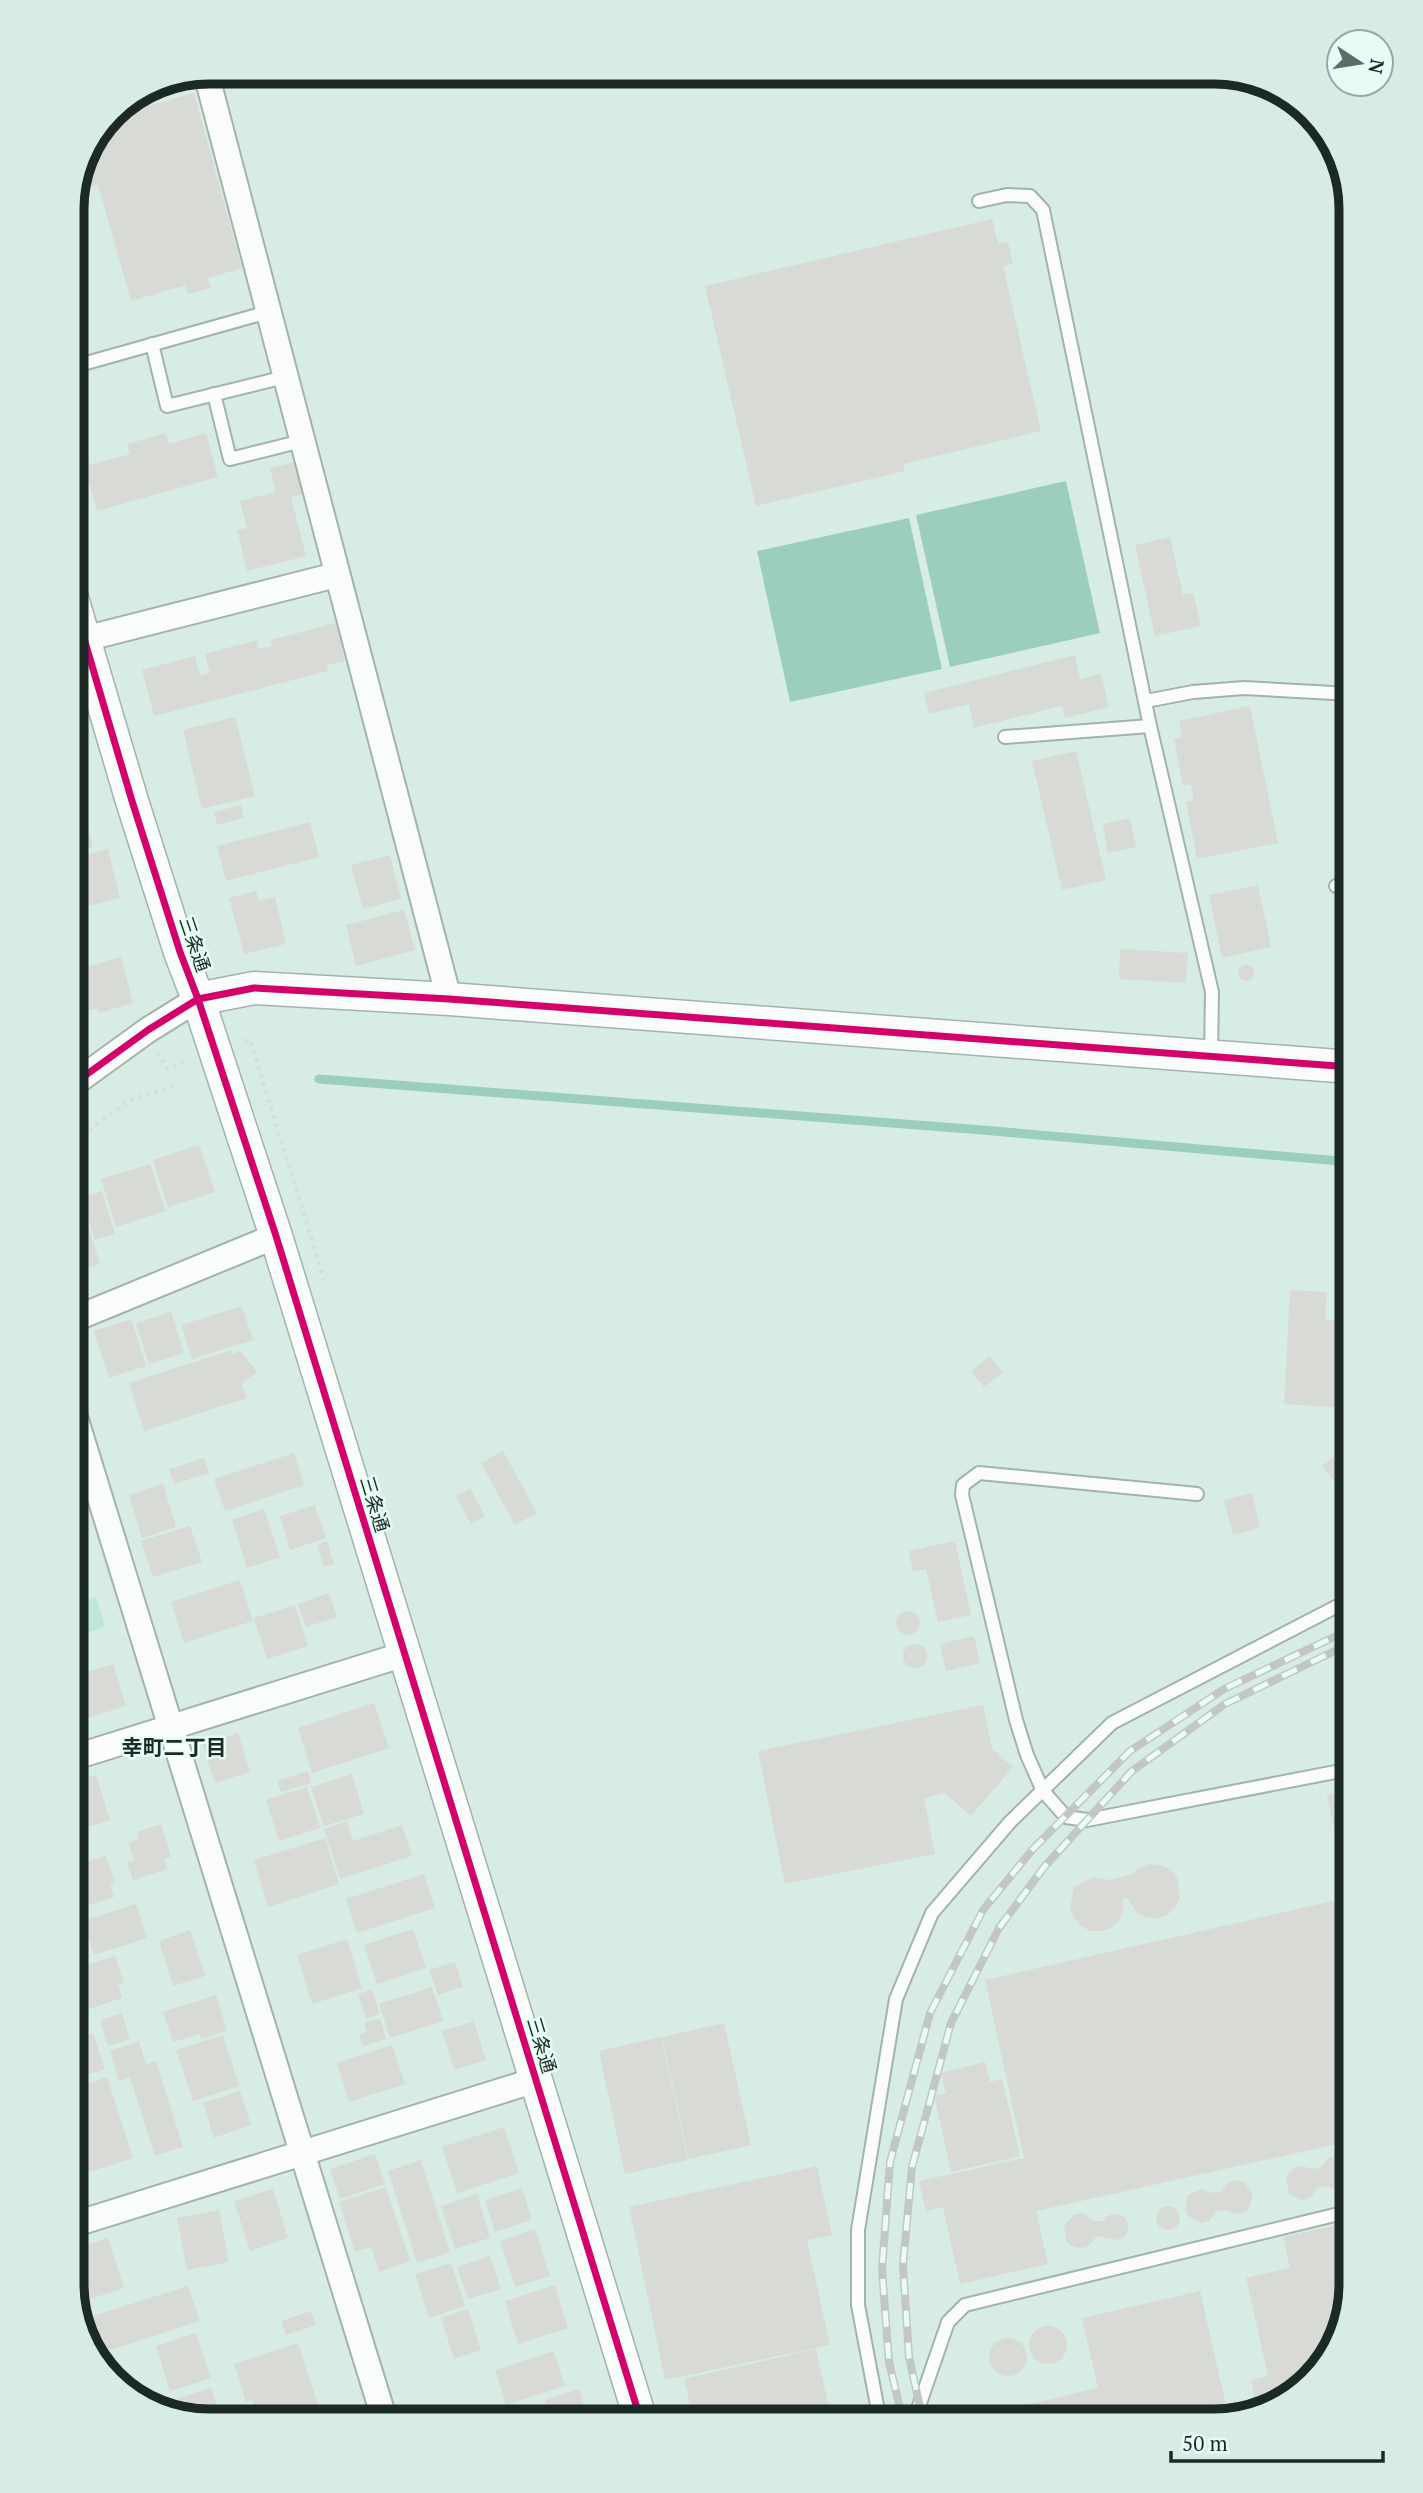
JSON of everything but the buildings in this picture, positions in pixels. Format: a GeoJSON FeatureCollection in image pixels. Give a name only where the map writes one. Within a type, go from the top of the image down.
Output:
{"type":"FeatureCollection","features":[{"type":"Feature","properties":{"kind":"street"},"geometry":{"type":"LineString","coordinates":[[209,84],[449,999]]}},
{"type":"Feature","properties":{"kind":"street"},"geometry":{"type":"LineString","coordinates":[[84,657],[336,575]]}},
{"type":"Feature","properties":{"kind":"street","name":"三条通"},"geometry":{"type":"LineString","coordinates":[[84,664],[276,1236],[637,2409]]}},
{"type":"Feature","properties":{"kind":"street"},"geometry":{"type":"LineString","coordinates":[[84,1076],[148,1030],[198,999],[254,988],[449,999],[1339,1066]]}},
{"type":"Feature","properties":{"kind":"street"},"geometry":{"type":"LineString","coordinates":[[84,1315],[276,1236]]}},
{"type":"Feature","properties":{"kind":"street"},"geometry":{"type":"LineString","coordinates":[[84,1447],[381,2409]]}},
{"type":"Feature","properties":{"kind":"street"},"geometry":{"type":"LineString","coordinates":[[84,1754],[405,1654]]}},
{"type":"Feature","properties":{"kind":"street"},"geometry":{"type":"LineString","coordinates":[[84,2221],[536,2080]]}},
{"type":"Feature","properties":{"kind":"lane"},"geometry":{"type":"LineString","coordinates":[[979,201],[1007,195],[1030,196],[1043,210],[1150,726],[1212,992],[1211,1056]]}},
{"type":"Feature","properties":{"kind":"lane"},"geometry":{"type":"LineString","coordinates":[[84,364],[268,312]]}},
{"type":"Feature","properties":{"kind":"lane"},"geometry":{"type":"LineString","coordinates":[[152,345],[167,406],[285,377]]}},
{"type":"Feature","properties":{"kind":"lane"},"geometry":{"type":"LineString","coordinates":[[214,394],[230,459],[302,441]]}},
{"type":"Feature","properties":{"kind":"lane"},"geometry":{"type":"LineString","coordinates":[[1146,701],[1193,692],[1244,688],[1339,693]]}},
{"type":"Feature","properties":{"kind":"lane"},"geometry":{"type":"LineString","coordinates":[[1004,737],[1150,726]]}},
{"type":"Feature","properties":{"kind":"lane"},"geometry":{"type":"LineString","coordinates":[[1197,1494],[979,1473],[963,1485],[962,1495],[1016,1720],[1027,1755],[1043,1791],[1066,1816],[1087,1820],[1339,1771]]}},
{"type":"Feature","properties":{"kind":"lane"},"geometry":{"type":"LineString","coordinates":[[878,2409],[858,2305],[858,2230],[896,1999],[932,1913],[1010,1822],[1112,1723],[1339,1605]]}},
{"type":"Feature","properties":{"kind":"lane"},"geometry":{"type":"LineString","coordinates":[[917,2409],[948,2322],[965,2305],[1339,2214]]}},
{"type":"Feature","properties":{"kind":"path"},"geometry":{"type":"LineString","coordinates":[[84,1136],[132,1099],[178,1085]]}},
{"type":"Feature","properties":{"kind":"shaded area"},"geometry":{"type":"Polygon","coordinates":[[[1066,481],[1100,633],[950,667],[916,515],[1066,481]]]}},
{"type":"Feature","properties":{"kind":"shaded area"},"geometry":{"type":"Polygon","coordinates":[[[909,518],[942,669],[790,702],[757,551],[909,518]]]}},
{"type":"Feature","properties":{"kind":"shaded area"},"geometry":{"type":"Polygon","coordinates":[[[96,1597],[105,1627],[84,1633],[84,1601],[96,1597]]]}},
{"type":"Feature","properties":{"kind":"waterway"},"geometry":{"type":"LineString","coordinates":[[319,1079],[982,1130],[1339,1161]]}},
{"type":"Feature","properties":{"kind":"railway"},"geometry":{"type":"LineString","coordinates":[[900,2409],[889,2362],[882,2269],[890,2162],[930,2013],[983,1910],[1032,1850],[1130,1751],[1224,1689],[1339,1635]]}},
{"type":"Feature","properties":{"kind":"railway"},"geometry":{"type":"LineString","coordinates":[[920,2409],[909,2357],[903,2265],[912,2167],[951,2023],[999,1928],[1045,1866],[1132,1771],[1225,1704],[1339,1649]]}},
{"type":"Feature","properties":{"kind":"cycle path"},"geometry":{"type":"LineString","coordinates":[[84,639],[180,952],[276,1236],[637,2409]]}},
{"type":"Feature","properties":{"kind":"cycle path"},"geometry":{"type":"LineString","coordinates":[[84,1076],[148,1030],[198,999],[254,988],[449,999],[1339,1066]]}},
{"type":"Feature","properties":{"kind":"district","name":"幸町二丁目"},"geometry":{"type":"Point","coordinates":[174,1748]}}]}
